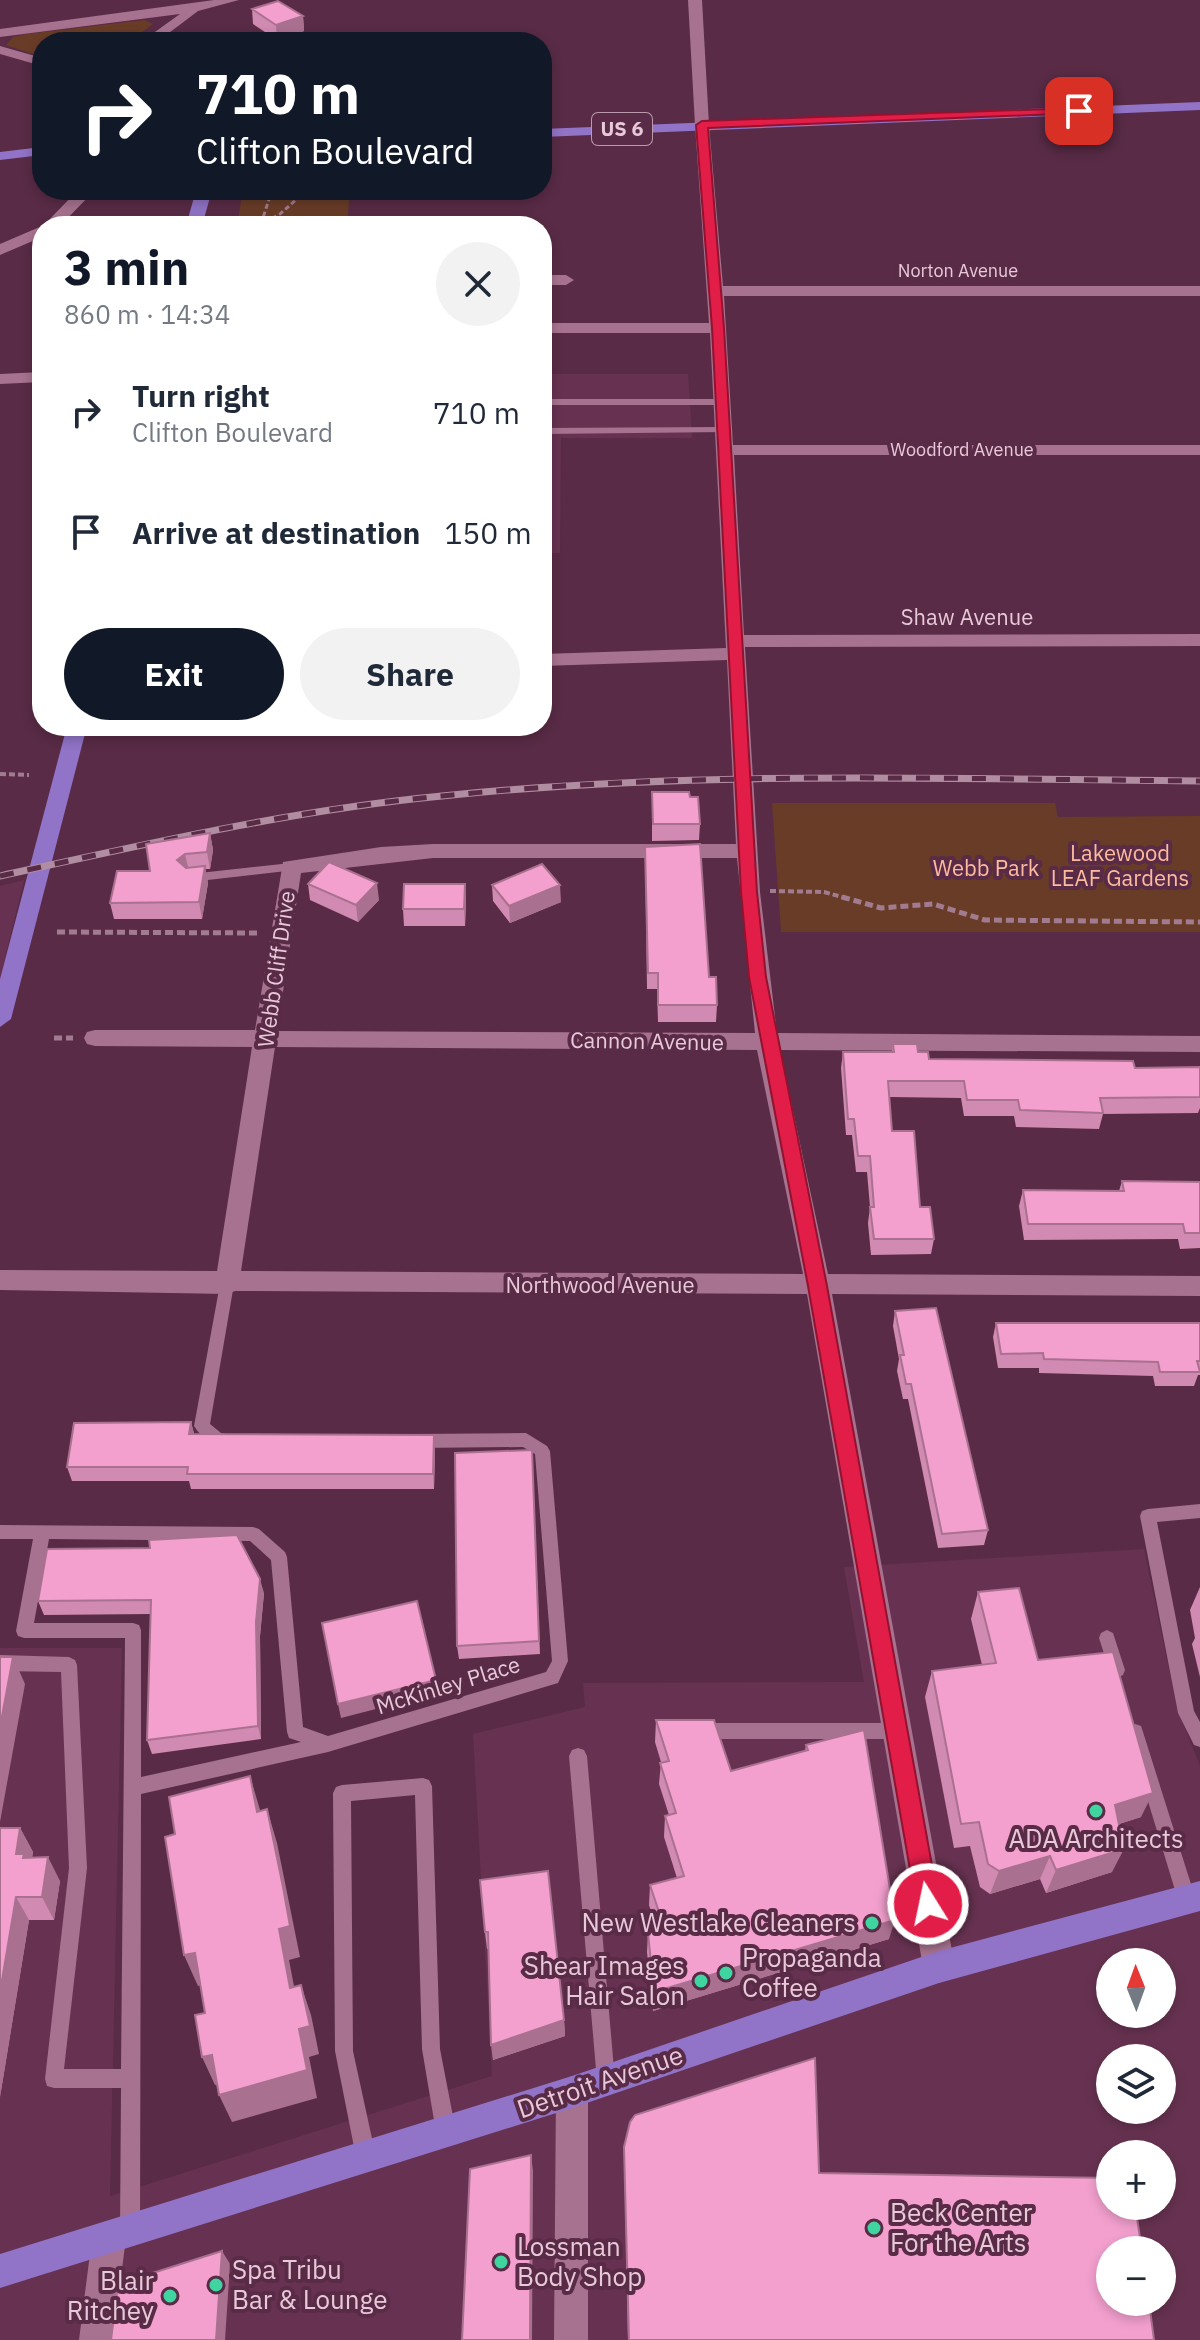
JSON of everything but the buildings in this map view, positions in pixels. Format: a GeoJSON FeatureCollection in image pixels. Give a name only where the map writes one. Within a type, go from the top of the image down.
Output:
{"type":"FeatureCollection","features":[{"type":"Feature","properties":{"kind":"main road","name":"US 6"},"geometry":{"type":"LineString","coordinates":[[552,132],[1200,106]]}},
{"type":"Feature","properties":{"kind":"main road"},"geometry":{"type":"LineString","coordinates":[[0,156],[32,152]]}},
{"type":"Feature","properties":{"kind":"main road"},"geometry":{"type":"LineString","coordinates":[[0,167],[32,165]]}},
{"type":"Feature","properties":{"kind":"main road"},"geometry":{"type":"LineString","coordinates":[[0,1019],[45,858],[75,736]]}},
{"type":"Feature","properties":{"kind":"main road","name":"Detroit Avenue"},"geometry":{"type":"LineString","coordinates":[[0,2271],[606,2081],[939,1967],[1193,1898]]}},
{"type":"Feature","properties":{"kind":"street"},"geometry":{"type":"LineString","coordinates":[[0,33],[201,7],[232,0]]}},
{"type":"Feature","properties":{"kind":"street"},"geometry":{"type":"LineString","coordinates":[[695,0],[718,328],[749,892],[767,1042],[818,1286],[939,1967]]}},
{"type":"Feature","properties":{"kind":"street"},"geometry":{"type":"LineString","coordinates":[[163,32],[201,7]]}},
{"type":"Feature","properties":{"kind":"street"},"geometry":{"type":"LineString","coordinates":[[0,50],[32,59]]}},
{"type":"Feature","properties":{"kind":"street"},"geometry":{"type":"LineString","coordinates":[[61,216],[77,200]]}},
{"type":"Feature","properties":{"kind":"street"},"geometry":{"type":"LineString","coordinates":[[0,250],[32,236]]}},
{"type":"Feature","properties":{"kind":"street"},"geometry":{"type":"LineString","coordinates":[[552,280],[566,280]]}},
{"type":"Feature","properties":{"kind":"street","name":"Norton Avenue"},"geometry":{"type":"LineString","coordinates":[[715,291],[1200,291]]}},
{"type":"Feature","properties":{"kind":"street"},"geometry":{"type":"LineString","coordinates":[[552,328],[718,328]]}},
{"type":"Feature","properties":{"kind":"street"},"geometry":{"type":"LineString","coordinates":[[0,379],[32,377]]}},
{"type":"Feature","properties":{"kind":"street","name":"Woodford Avenue"},"geometry":{"type":"LineString","coordinates":[[724,440],[1200,450]]}},
{"type":"Feature","properties":{"kind":"street","name":"Shaw Avenue"},"geometry":{"type":"LineString","coordinates":[[552,659],[734,648],[1200,640]]}},
{"type":"Feature","properties":{"kind":"street","name":"Webb Cliff Drive"},"geometry":{"type":"LineString","coordinates":[[227,1284],[291,867],[433,851],[747,851]]}},
{"type":"Feature","properties":{"kind":"street","name":"Cannon Avenue"},"geometry":{"type":"LineString","coordinates":[[95,1038],[1200,1044]]}},
{"type":"Feature","properties":{"kind":"street","name":"Northwood Avenue"},"geometry":{"type":"LineString","coordinates":[[0,1280],[227,1284],[1200,1286]]}},
{"type":"Feature","properties":{"kind":"street"},"geometry":{"type":"LineString","coordinates":[[571,2340],[572,2092]]}},
{"type":"Feature","properties":{"kind":"street"},"geometry":{"type":"LineString","coordinates":[[96,2340],[120,2235]]}},
{"type":"Feature","properties":{"kind":"lane"},"geometry":{"type":"LineString","coordinates":[[552,402],[721,402]]}},
{"type":"Feature","properties":{"kind":"lane"},"geometry":{"type":"LineString","coordinates":[[552,431],[724,440]]}},
{"type":"Feature","properties":{"kind":"lane"},"geometry":{"type":"LineString","coordinates":[[189,878],[291,867]]}},
{"type":"Feature","properties":{"kind":"lane","name":"Webb Cliff Drive"},"geometry":{"type":"LineString","coordinates":[[227,1284],[202,1426],[217,1439],[248,1440]]}},
{"type":"Feature","properties":{"kind":"lane","name":"McKinley Place"},"geometry":{"type":"LineString","coordinates":[[328,1744],[552,1678],[560,1661],[542,1451],[526,1440],[401,1441]]}},
{"type":"Feature","properties":{"kind":"lane"},"geometry":{"type":"LineString","coordinates":[[1200,1511],[1148,1516],[1186,1713],[1200,1739]]}},
{"type":"Feature","properties":{"kind":"lane"},"geometry":{"type":"LineString","coordinates":[[0,1532],[253,1534],[279,1557],[295,1732],[328,1744]]}},
{"type":"Feature","properties":{"kind":"lane"},"geometry":{"type":"LineString","coordinates":[[42,1532],[24,1631],[133,1630],[131,2078],[120,2235]]}},
{"type":"Feature","properties":{"kind":"lane"},"geometry":{"type":"LineString","coordinates":[[1107,1638],[1120,1682]]}},
{"type":"Feature","properties":{"kind":"lane"},"geometry":{"type":"LineString","coordinates":[[0,1663],[69,1665],[78,1868],[54,2079],[131,2078]]}},
{"type":"Feature","properties":{"kind":"lane"},"geometry":{"type":"LineString","coordinates":[[1129,1712],[1193,1898]]}},
{"type":"Feature","properties":{"kind":"lane"},"geometry":{"type":"LineString","coordinates":[[680,1731],[897,1731]]}},
{"type":"Feature","properties":{"kind":"lane"},"geometry":{"type":"LineString","coordinates":[[134,1787],[328,1744]]}},
{"type":"Feature","properties":{"kind":"lane"},"geometry":{"type":"LineString","coordinates":[[578,1756],[606,2081]]}},
{"type":"Feature","properties":{"kind":"lane"},"geometry":{"type":"LineString","coordinates":[[366,2157],[344,2051],[342,1793],[423,1786],[431,2049],[446,2132]]}},
{"type":"Feature","properties":{"kind":"path"},"geometry":{"type":"LineString","coordinates":[[277,216],[296,200]]}},
{"type":"Feature","properties":{"kind":"path"},"geometry":{"type":"LineString","coordinates":[[0,774],[29,775]]}},
{"type":"Feature","properties":{"kind":"path"},"geometry":{"type":"LineString","coordinates":[[749,892],[824,892],[881,908],[933,904],[985,920],[1200,922]]}},
{"type":"Feature","properties":{"kind":"path"},"geometry":{"type":"LineString","coordinates":[[1060,916],[1061,923]]}},
{"type":"Feature","properties":{"kind":"path"},"geometry":{"type":"LineString","coordinates":[[57,932],[282,933]]}},
{"type":"Feature","properties":{"kind":"shaded area"},"geometry":{"type":"Polygon","coordinates":[[[552,374],[688,374],[692,438],[561,438],[560,553],[552,553],[552,374]]]}},
{"type":"Feature","properties":{"kind":"shaded area"},"geometry":{"type":"Polygon","coordinates":[[[24,880],[0,978],[0,886],[24,880]]]}},
{"type":"Feature","properties":{"kind":"shaded area"},"geometry":{"type":"Polygon","coordinates":[[[1144,1549],[1177,1708],[1200,1766],[1200,2340],[0,2340],[0,1648],[122,1648],[110,2196],[492,2076],[473,1734],[585,1707],[583,1683],[864,1682],[844,1567],[1144,1549]]]}},
{"type":"Feature","properties":{"kind":"green space"},"geometry":{"type":"Polygon","coordinates":[[[144,20],[153,24],[142,32],[44,32],[144,20]]]}},
{"type":"Feature","properties":{"kind":"green space"},"geometry":{"type":"Polygon","coordinates":[[[32,33],[32,54],[6,45],[13,37],[32,33]]]}},
{"type":"Feature","properties":{"kind":"green space"},"geometry":{"type":"Polygon","coordinates":[[[241,200],[349,200],[348,216],[239,216],[241,200]]]}},
{"type":"Feature","properties":{"kind":"green space","name":"Webb Park"},"geometry":{"type":"Polygon","coordinates":[[[772,803],[1055,803],[1058,817],[1200,816],[1200,932],[781,932],[772,803]]]}},
{"type":"Feature","properties":{"kind":"railway"},"geometry":{"type":"LineString","coordinates":[[0,876],[220,829],[331,810],[537,788],[726,779],[1200,781]]}},
{"type":"Feature","properties":{"kind":"place","name":"ADA Architects"},"geometry":{"type":"Point","coordinates":[1096,1811]}},
{"type":"Feature","properties":{"kind":"place","name":"New Westlake Cleaners"},"geometry":{"type":"Point","coordinates":[872,1923]}},
{"type":"Feature","properties":{"kind":"place","name":"Propaganda Coffee"},"geometry":{"type":"Point","coordinates":[726,1973]}},
{"type":"Feature","properties":{"kind":"place","name":"Shear Images Hair Salon"},"geometry":{"type":"Point","coordinates":[701,1981]}},
{"type":"Feature","properties":{"kind":"place","name":"Beck Center For the Arts"},"geometry":{"type":"Point","coordinates":[874,2228]}},
{"type":"Feature","properties":{"kind":"place","name":"Lossman Body Shop"},"geometry":{"type":"Point","coordinates":[501,2262]}},
{"type":"Feature","properties":{"kind":"place","name":"Spa Tribu Bar & Lounge"},"geometry":{"type":"Point","coordinates":[216,2285]}},
{"type":"Feature","properties":{"kind":"place","name":"Blair Ritchey"},"geometry":{"type":"Point","coordinates":[170,2296]}},
{"type":"Feature","properties":{"kind":"route"},"geometry":{"type":"LineString","coordinates":[[928,1904],[818,1286],[767,1042],[757,977],[733,641],[718,328],[702,125],[1079,111]]}},
{"type":"Feature","properties":{"kind":"park label","name":"Lakewood LEAF Gardens"},"geometry":{"type":"Point","coordinates":[1120,866]}}]}
